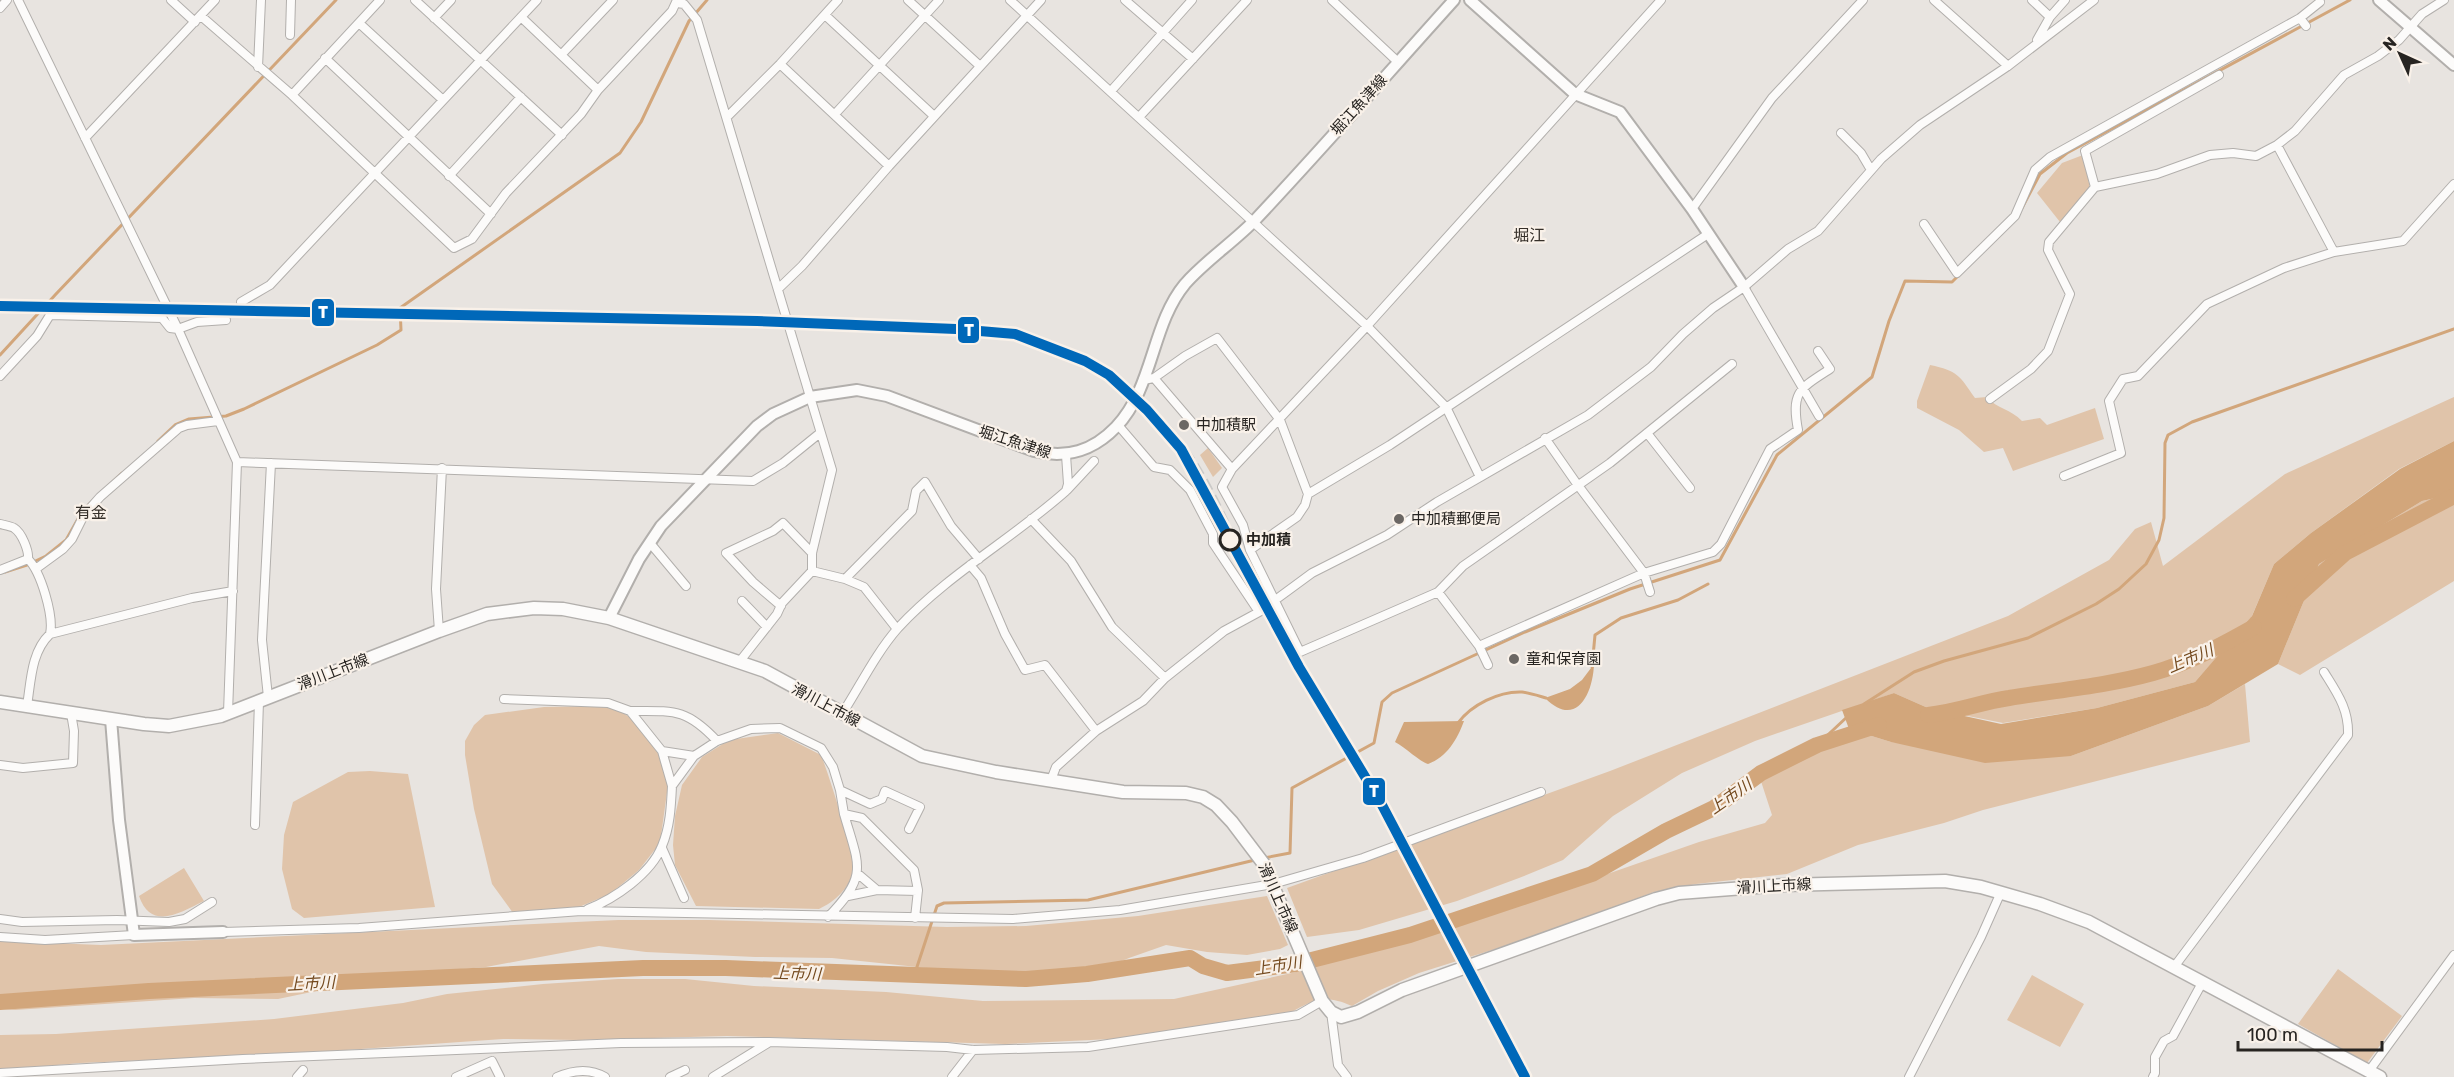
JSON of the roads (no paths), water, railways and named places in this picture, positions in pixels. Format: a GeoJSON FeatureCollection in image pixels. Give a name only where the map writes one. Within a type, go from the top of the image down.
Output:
{"type":"FeatureCollection","features":[{"type":"Feature","properties":{"kind":"main road","name":"堀江魚津線"},"geometry":{"type":"LineString","coordinates":[[609,618],[639,559],[661,526],[757,426],[773,414],[810,397],[857,390],[887,396],[1053,456],[1066,455],[1103,439],[1118,425],[1149,379],[1172,308],[1185,285],[1254,221],[1454,0]]}},
{"type":"Feature","properties":{"kind":"main road"},"geometry":{"type":"LineString","coordinates":[[1470,0],[1575,94],[1620,112],[1692,209],[1744,287]]}},
{"type":"Feature","properties":{"kind":"main road"},"geometry":{"type":"LineString","coordinates":[[2379,0],[2454,65]]}},
{"type":"Feature","properties":{"kind":"main road","name":"滑川上市線"},"geometry":{"type":"LineString","coordinates":[[0,702],[169,726],[192,723],[228,713],[488,614],[523,608],[563,609],[609,618],[765,671],[922,756],[996,772],[1122,792],[1186,793],[1203,796],[1216,805],[1253,847],[1273,884],[1322,1001],[1331,1012],[1341,1017],[1359,1012],[1402,990],[1656,898],[1679,893],[1784,885],[1945,881],[2001,892],[2089,922],[2374,1074]]}},
{"type":"Feature","properties":{"kind":"main road"},"geometry":{"type":"LineString","coordinates":[[111,719],[119,820],[135,935],[223,932]]}},
{"type":"Feature","properties":{"kind":"street"},"geometry":{"type":"LineString","coordinates":[[0,8],[7,0]]}},
{"type":"Feature","properties":{"kind":"street"},"geometry":{"type":"LineString","coordinates":[[18,0],[178,329],[237,462],[228,713]]}},
{"type":"Feature","properties":{"kind":"street"},"geometry":{"type":"LineString","coordinates":[[171,0],[292,95],[454,248],[472,239],[506,193],[581,114],[598,90],[672,11],[677,1],[684,4],[697,20],[728,116],[832,470],[812,553],[812,571],[781,606],[740,662]]}},
{"type":"Feature","properties":{"kind":"street"},"geometry":{"type":"LineString","coordinates":[[85,138],[215,0]]}},
{"type":"Feature","properties":{"kind":"street"},"geometry":{"type":"LineString","coordinates":[[258,67],[261,0]]}},
{"type":"Feature","properties":{"kind":"street"},"geometry":{"type":"LineString","coordinates":[[290,35],[291,0]]}},
{"type":"Feature","properties":{"kind":"street"},"geometry":{"type":"LineString","coordinates":[[292,95],[380,0]]}},
{"type":"Feature","properties":{"kind":"street"},"geometry":{"type":"LineString","coordinates":[[415,0],[562,135]]}},
{"type":"Feature","properties":{"kind":"street"},"geometry":{"type":"LineString","coordinates":[[434,18],[451,0]]}},
{"type":"Feature","properties":{"kind":"street"},"geometry":{"type":"LineString","coordinates":[[241,302],[270,285],[537,0]]}},
{"type":"Feature","properties":{"kind":"street"},"geometry":{"type":"LineString","coordinates":[[561,55],[613,0]]}},
{"type":"Feature","properties":{"kind":"street"},"geometry":{"type":"LineString","coordinates":[[728,116],[780,64],[838,0]]}},
{"type":"Feature","properties":{"kind":"street"},"geometry":{"type":"LineString","coordinates":[[908,0],[980,66]]}},
{"type":"Feature","properties":{"kind":"street"},"geometry":{"type":"LineString","coordinates":[[835,114],[939,0]]}},
{"type":"Feature","properties":{"kind":"street"},"geometry":{"type":"LineString","coordinates":[[1010,0],[1367,326],[1446,407],[1480,477]]}},
{"type":"Feature","properties":{"kind":"street"},"geometry":{"type":"LineString","coordinates":[[778,289],[802,266],[889,166],[1041,0]]}},
{"type":"Feature","properties":{"kind":"street"},"geometry":{"type":"LineString","coordinates":[[1125,0],[1193,59]]}},
{"type":"Feature","properties":{"kind":"street"},"geometry":{"type":"LineString","coordinates":[[1111,91],[1192,0]]}},
{"type":"Feature","properties":{"kind":"street"},"geometry":{"type":"LineString","coordinates":[[1140,117],[1247,0]]}},
{"type":"Feature","properties":{"kind":"street"},"geometry":{"type":"LineString","coordinates":[[1332,0],[1398,62]]}},
{"type":"Feature","properties":{"kind":"street"},"geometry":{"type":"LineString","coordinates":[[1661,0],[1367,326],[1232,469],[1222,487],[1243,525],[1250,550],[1300,652],[1438,592],[1463,566],[1610,463],[1732,364]]}},
{"type":"Feature","properties":{"kind":"street"},"geometry":{"type":"LineString","coordinates":[[1692,209],[1772,98],[1863,0]]}},
{"type":"Feature","properties":{"kind":"street"},"geometry":{"type":"LineString","coordinates":[[1934,0],[2008,66]]}},
{"type":"Feature","properties":{"kind":"street"},"geometry":{"type":"LineString","coordinates":[[2032,0],[2050,17]]}},
{"type":"Feature","properties":{"kind":"street"},"geometry":{"type":"LineString","coordinates":[[2037,42],[2050,17],[2065,0]]}},
{"type":"Feature","properties":{"kind":"street"},"geometry":{"type":"LineString","coordinates":[[1051,780],[1056,767],[1096,731],[1143,701],[1165,678],[1224,631],[1259,612],[1312,573],[1387,535],[1545,438],[1588,415],[1651,367],[1683,334],[1713,308],[1744,287],[1788,249],[1818,231],[1871,170],[1920,125],[2008,66],[2094,0]]}},
{"type":"Feature","properties":{"kind":"street"},"geometry":{"type":"LineString","coordinates":[[1990,399],[2031,369],[2048,351],[2070,294],[2048,250],[2049,242],[2095,187],[2157,174],[2210,155],[2233,153],[2256,156],[2277,145],[2295,131],[2344,75],[2378,56],[2411,28],[2422,14],[2444,0]]}},
{"type":"Feature","properties":{"kind":"street"},"geometry":{"type":"LineString","coordinates":[[1924,224],[1957,273],[2015,216],[2035,170],[2050,157],[2300,18],[2321,1]]}},
{"type":"Feature","properties":{"kind":"street"},"geometry":{"type":"LineString","coordinates":[[825,15],[934,116]]}},
{"type":"Feature","properties":{"kind":"street"},"geometry":{"type":"LineString","coordinates":[[521,17],[598,90]]}},
{"type":"Feature","properties":{"kind":"street"},"geometry":{"type":"LineString","coordinates":[[2300,18],[2306,26]]}},
{"type":"Feature","properties":{"kind":"street"},"geometry":{"type":"LineString","coordinates":[[359,23],[443,100]]}},
{"type":"Feature","properties":{"kind":"street"},"geometry":{"type":"LineString","coordinates":[[325,58],[491,214]]}},
{"type":"Feature","properties":{"kind":"street"},"geometry":{"type":"LineString","coordinates":[[780,64],[889,166]]}},
{"type":"Feature","properties":{"kind":"street"},"geometry":{"type":"LineString","coordinates":[[2095,187],[2085,151],[2219,75]]}},
{"type":"Feature","properties":{"kind":"street"},"geometry":{"type":"LineString","coordinates":[[449,176],[521,97]]}},
{"type":"Feature","properties":{"kind":"street"},"geometry":{"type":"LineString","coordinates":[[1841,133],[1861,153],[1871,170]]}},
{"type":"Feature","properties":{"kind":"street"},"geometry":{"type":"LineString","coordinates":[[2277,145],[2334,252]]}},
{"type":"Feature","properties":{"kind":"street"},"geometry":{"type":"LineString","coordinates":[[2064,476],[2121,453],[2109,401],[2123,379],[2138,376],[2207,304],[2284,268],[2334,252],[2403,241],[2454,184]]}},
{"type":"Feature","properties":{"kind":"street"},"geometry":{"type":"LineString","coordinates":[[1308,494],[1390,445],[1708,234]]}},
{"type":"Feature","properties":{"kind":"street"},"geometry":{"type":"LineString","coordinates":[[1744,287],[1819,416]]}},
{"type":"Feature","properties":{"kind":"street"},"geometry":{"type":"LineString","coordinates":[[0,376],[37,336],[50,315],[162,318],[170,328],[178,329],[197,322],[226,320]]}},
{"type":"Feature","properties":{"kind":"street"},"geometry":{"type":"LineString","coordinates":[[1232,469],[1149,379],[1217,338],[1280,420],[1308,494],[1305,505],[1297,517],[1250,550]]}},
{"type":"Feature","properties":{"kind":"street"},"geometry":{"type":"LineString","coordinates":[[1479,646],[1644,573],[1713,552],[1721,544],[1770,449],[1798,430],[1794,408],[1802,387],[1830,369],[1818,351]]}},
{"type":"Feature","properties":{"kind":"street"},"geometry":{"type":"LineString","coordinates":[[37,568],[67,544],[89,508],[100,497],[179,428],[187,424],[219,421]]}},
{"type":"Feature","properties":{"kind":"street"},"geometry":{"type":"LineString","coordinates":[[1118,425],[1154,467],[1170,470],[1191,490],[1213,534],[1213,543],[1259,612]]}},
{"type":"Feature","properties":{"kind":"street"},"geometry":{"type":"LineString","coordinates":[[237,462],[753,481],[783,463],[820,433]]}},
{"type":"Feature","properties":{"kind":"street"},"geometry":{"type":"LineString","coordinates":[[1647,433],[1689,488]]}},
{"type":"Feature","properties":{"kind":"street"},"geometry":{"type":"LineString","coordinates":[[1545,438],[1644,573],[1650,592]]}},
{"type":"Feature","properties":{"kind":"street"},"geometry":{"type":"LineString","coordinates":[[1066,455],[1068,484],[1066,491]]}},
{"type":"Feature","properties":{"kind":"street"},"geometry":{"type":"LineString","coordinates":[[842,714],[897,629],[933,595],[1066,491],[1094,461]]}},
{"type":"Feature","properties":{"kind":"street"},"geometry":{"type":"LineString","coordinates":[[255,825],[264,699],[262,640],[271,463]]}},
{"type":"Feature","properties":{"kind":"street"},"geometry":{"type":"LineString","coordinates":[[439,631],[436,589],[442,468]]}},
{"type":"Feature","properties":{"kind":"street"},"geometry":{"type":"LineString","coordinates":[[845,579],[912,511],[916,491],[925,482],[951,526],[978,559]]}},
{"type":"Feature","properties":{"kind":"street"},"geometry":{"type":"LineString","coordinates":[[1031,519],[1071,561],[1112,627],[1165,678]]}},
{"type":"Feature","properties":{"kind":"street"},"geometry":{"type":"LineString","coordinates":[[781,606],[753,582],[726,553],[773,531],[783,523],[812,553]]}},
{"type":"Feature","properties":{"kind":"street"},"geometry":{"type":"LineString","coordinates":[[0,524],[13,527],[19,533],[29,553],[28,559]]}},
{"type":"Feature","properties":{"kind":"street"},"geometry":{"type":"LineString","coordinates":[[650,543],[687,586]]}},
{"type":"Feature","properties":{"kind":"street"},"geometry":{"type":"LineString","coordinates":[[28,559],[37,568],[51,615],[50,634]]}},
{"type":"Feature","properties":{"kind":"street"},"geometry":{"type":"LineString","coordinates":[[0,570],[28,559]]}},
{"type":"Feature","properties":{"kind":"street"},"geometry":{"type":"LineString","coordinates":[[970,565],[981,578],[1005,634],[1025,670],[1045,665],[1096,731]]}},
{"type":"Feature","properties":{"kind":"street"},"geometry":{"type":"LineString","coordinates":[[812,571],[845,579],[864,587],[897,629]]}},
{"type":"Feature","properties":{"kind":"street"},"geometry":{"type":"LineString","coordinates":[[27,706],[36,653],[50,634],[192,598],[233,591]]}},
{"type":"Feature","properties":{"kind":"street"},"geometry":{"type":"LineString","coordinates":[[1438,592],[1479,646],[1488,664]]}},
{"type":"Feature","properties":{"kind":"street"},"geometry":{"type":"LineString","coordinates":[[742,601],[767,627]]}},
{"type":"Feature","properties":{"kind":"street"},"geometry":{"type":"LineString","coordinates":[[2174,967],[2348,735],[2349,722],[2344,703],[2324,672]]}},
{"type":"Feature","properties":{"kind":"street"},"geometry":{"type":"LineString","coordinates":[[504,699],[608,703],[630,711],[672,711],[700,723],[717,741]]}},
{"type":"Feature","properties":{"kind":"street"},"geometry":{"type":"LineString","coordinates":[[581,911],[603,903],[624,890],[648,866],[662,848],[670,820],[672,786],[662,751],[630,711]]}},
{"type":"Feature","properties":{"kind":"street"},"geometry":{"type":"LineString","coordinates":[[0,765],[23,768],[73,763],[74,731],[71,713]]}},
{"type":"Feature","properties":{"kind":"street"},"geometry":{"type":"LineString","coordinates":[[672,786],[694,756],[717,741],[752,729],[780,728],[821,748],[833,767],[857,859],[856,880],[848,896],[828,916]]}},
{"type":"Feature","properties":{"kind":"street"},"geometry":{"type":"LineString","coordinates":[[662,751],[694,756]]}},
{"type":"Feature","properties":{"kind":"street"},"geometry":{"type":"LineString","coordinates":[[840,790],[870,804],[882,799],[885,791],[920,807],[909,829]]}},
{"type":"Feature","properties":{"kind":"street"},"geometry":{"type":"LineString","coordinates":[[223,932],[359,928],[581,911],[1013,919],[1120,910],[1273,884],[1363,858],[1541,792]]}},
{"type":"Feature","properties":{"kind":"street"},"geometry":{"type":"LineString","coordinates":[[844,814],[862,818],[914,870],[918,891],[915,918]]}},
{"type":"Feature","properties":{"kind":"street"},"geometry":{"type":"LineString","coordinates":[[662,848],[684,898]]}},
{"type":"Feature","properties":{"kind":"street"},"geometry":{"type":"LineString","coordinates":[[857,873],[877,890]]}},
{"type":"Feature","properties":{"kind":"street"},"geometry":{"type":"LineString","coordinates":[[848,896],[877,890],[918,891]]}},
{"type":"Feature","properties":{"kind":"street"},"geometry":{"type":"LineString","coordinates":[[1909,1077],[1981,937],[2001,892]]}},
{"type":"Feature","properties":{"kind":"street"},"geometry":{"type":"LineString","coordinates":[[0,919],[22,922],[117,920],[169,922],[185,919],[212,902]]}},
{"type":"Feature","properties":{"kind":"street"},"geometry":{"type":"LineString","coordinates":[[1,938],[45,940],[135,935]]}},
{"type":"Feature","properties":{"kind":"street"},"geometry":{"type":"LineString","coordinates":[[2374,1074],[2454,955]]}},
{"type":"Feature","properties":{"kind":"street"},"geometry":{"type":"LineString","coordinates":[[2153,1077],[2155,1057],[2164,1041],[2173,1036],[2202,983]]}},
{"type":"Feature","properties":{"kind":"street"},"geometry":{"type":"LineString","coordinates":[[0,1073],[243,1059],[621,1043],[769,1042],[947,1047],[973,1050],[1088,1047],[1298,1014],[1322,1001]]}},
{"type":"Feature","properties":{"kind":"street"},"geometry":{"type":"LineString","coordinates":[[1331,1012],[1338,1065],[1347,1077]]}},
{"type":"Feature","properties":{"kind":"street"},"geometry":{"type":"LineString","coordinates":[[714,1077],[769,1042]]}},
{"type":"Feature","properties":{"kind":"street"},"geometry":{"type":"LineString","coordinates":[[952,1077],[973,1050]]}},
{"type":"Feature","properties":{"kind":"street"},"geometry":{"type":"LineString","coordinates":[[456,1077],[492,1061],[500,1077]]}},
{"type":"Feature","properties":{"kind":"street"},"geometry":{"type":"LineString","coordinates":[[297,1077],[303,1070]]}},
{"type":"Feature","properties":{"kind":"street"},"geometry":{"type":"LineString","coordinates":[[557,1077],[579,1070],[599,1073],[605,1077]]}},
{"type":"Feature","properties":{"kind":"street"},"geometry":{"type":"LineString","coordinates":[[670,1077],[685,1070]]}},
{"type":"Feature","properties":{"kind":"waterway"},"geometry":{"type":"LineString","coordinates":[[0,355],[336,0]]}},
{"type":"Feature","properties":{"kind":"waterway"},"geometry":{"type":"LineString","coordinates":[[158,441],[175,425],[189,419],[226,416],[244,409],[377,345],[401,330],[400,308],[620,153],[641,122],[689,21],[707,0]]}},
{"type":"Feature","properties":{"kind":"waterway"},"geometry":{"type":"LineString","coordinates":[[2022,208],[2040,174],[2067,153],[2350,0]]}},
{"type":"Feature","properties":{"kind":"waterway"},"geometry":{"type":"LineString","coordinates":[[1264,858],[1290,853],[1292,788],[1374,743],[1382,702],[1392,693],[1525,632],[1630,589],[1720,560],[1777,455],[1872,377],[1889,321],[1905,281],[1952,282],[1958,276]]}},
{"type":"Feature","properties":{"kind":"waterway"},"geometry":{"type":"LineString","coordinates":[[1864,704],[1914,672],[1944,661],[2028,638],[2096,604],[2119,589],[2146,564],[2159,540],[2164,518],[2165,443],[2168,435],[2192,422],[2454,329]]}},
{"type":"Feature","properties":{"kind":"waterway"},"geometry":{"type":"LineString","coordinates":[[5,572],[46,556],[66,540],[83,510],[122,473]]}},
{"type":"Feature","properties":{"kind":"waterway","name":"上市川"},"geometry":{"type":"LineString","coordinates":[[2294,599],[2345,553],[2454,496]]}},
{"type":"Feature","properties":{"kind":"waterway"},"geometry":{"type":"LineString","coordinates":[[1592,667],[1595,635],[1621,618],[1678,600],[1708,584]]}},
{"type":"Feature","properties":{"kind":"waterway","name":"上市川"},"geometry":{"type":"LineString","coordinates":[[1928,715],[1999,700],[2099,685],[2153,673],[2192,659],[2254,627]]}},
{"type":"Feature","properties":{"kind":"waterway"},"geometry":{"type":"LineString","coordinates":[[1458,723],[1470,710],[1486,700],[1504,694],[1522,692],[1546,698]]}},
{"type":"Feature","properties":{"kind":"waterway"},"geometry":{"type":"LineString","coordinates":[[1817,745],[1847,717]]}},
{"type":"Feature","properties":{"kind":"waterway","name":"上市川"},"geometry":{"type":"LineString","coordinates":[[0,1002],[149,991],[643,968],[726,968],[1026,979],[1087,974],[1190,958],[1203,966],[1227,973],[1296,964],[1410,935],[1592,874],[1666,831],[1714,808],[1761,773],[1817,745],[1879,725]]}},
{"type":"Feature","properties":{"kind":"waterway"},"geometry":{"type":"LineString","coordinates":[[914,976],[937,906],[944,903],[1088,900],[1255,860]]}},
{"type":"Feature","properties":{"kind":"railway"},"geometry":{"type":"LineString","coordinates":[[1109,375],[1152,409],[1188,450],[1211,488],[1258,590]]}},
{"type":"Feature","properties":{"kind":"place","name":"中加積駅"},"geometry":{"type":"Point","coordinates":[1184,425]}},
{"type":"Feature","properties":{"kind":"place","name":"中加積郵便局"},"geometry":{"type":"Point","coordinates":[1399,519]}},
{"type":"Feature","properties":{"kind":"place","name":"中加積"},"geometry":{"type":"Point","coordinates":[1230,540]}},
{"type":"Feature","properties":{"kind":"place","name":"童和保育園"},"geometry":{"type":"Point","coordinates":[1514,659]}},
{"type":"Feature","properties":{"kind":"district","name":"堀江"},"geometry":{"type":"Point","coordinates":[1529,235]}},
{"type":"Feature","properties":{"kind":"district","name":"有金"},"geometry":{"type":"Point","coordinates":[91,512]}}]}
